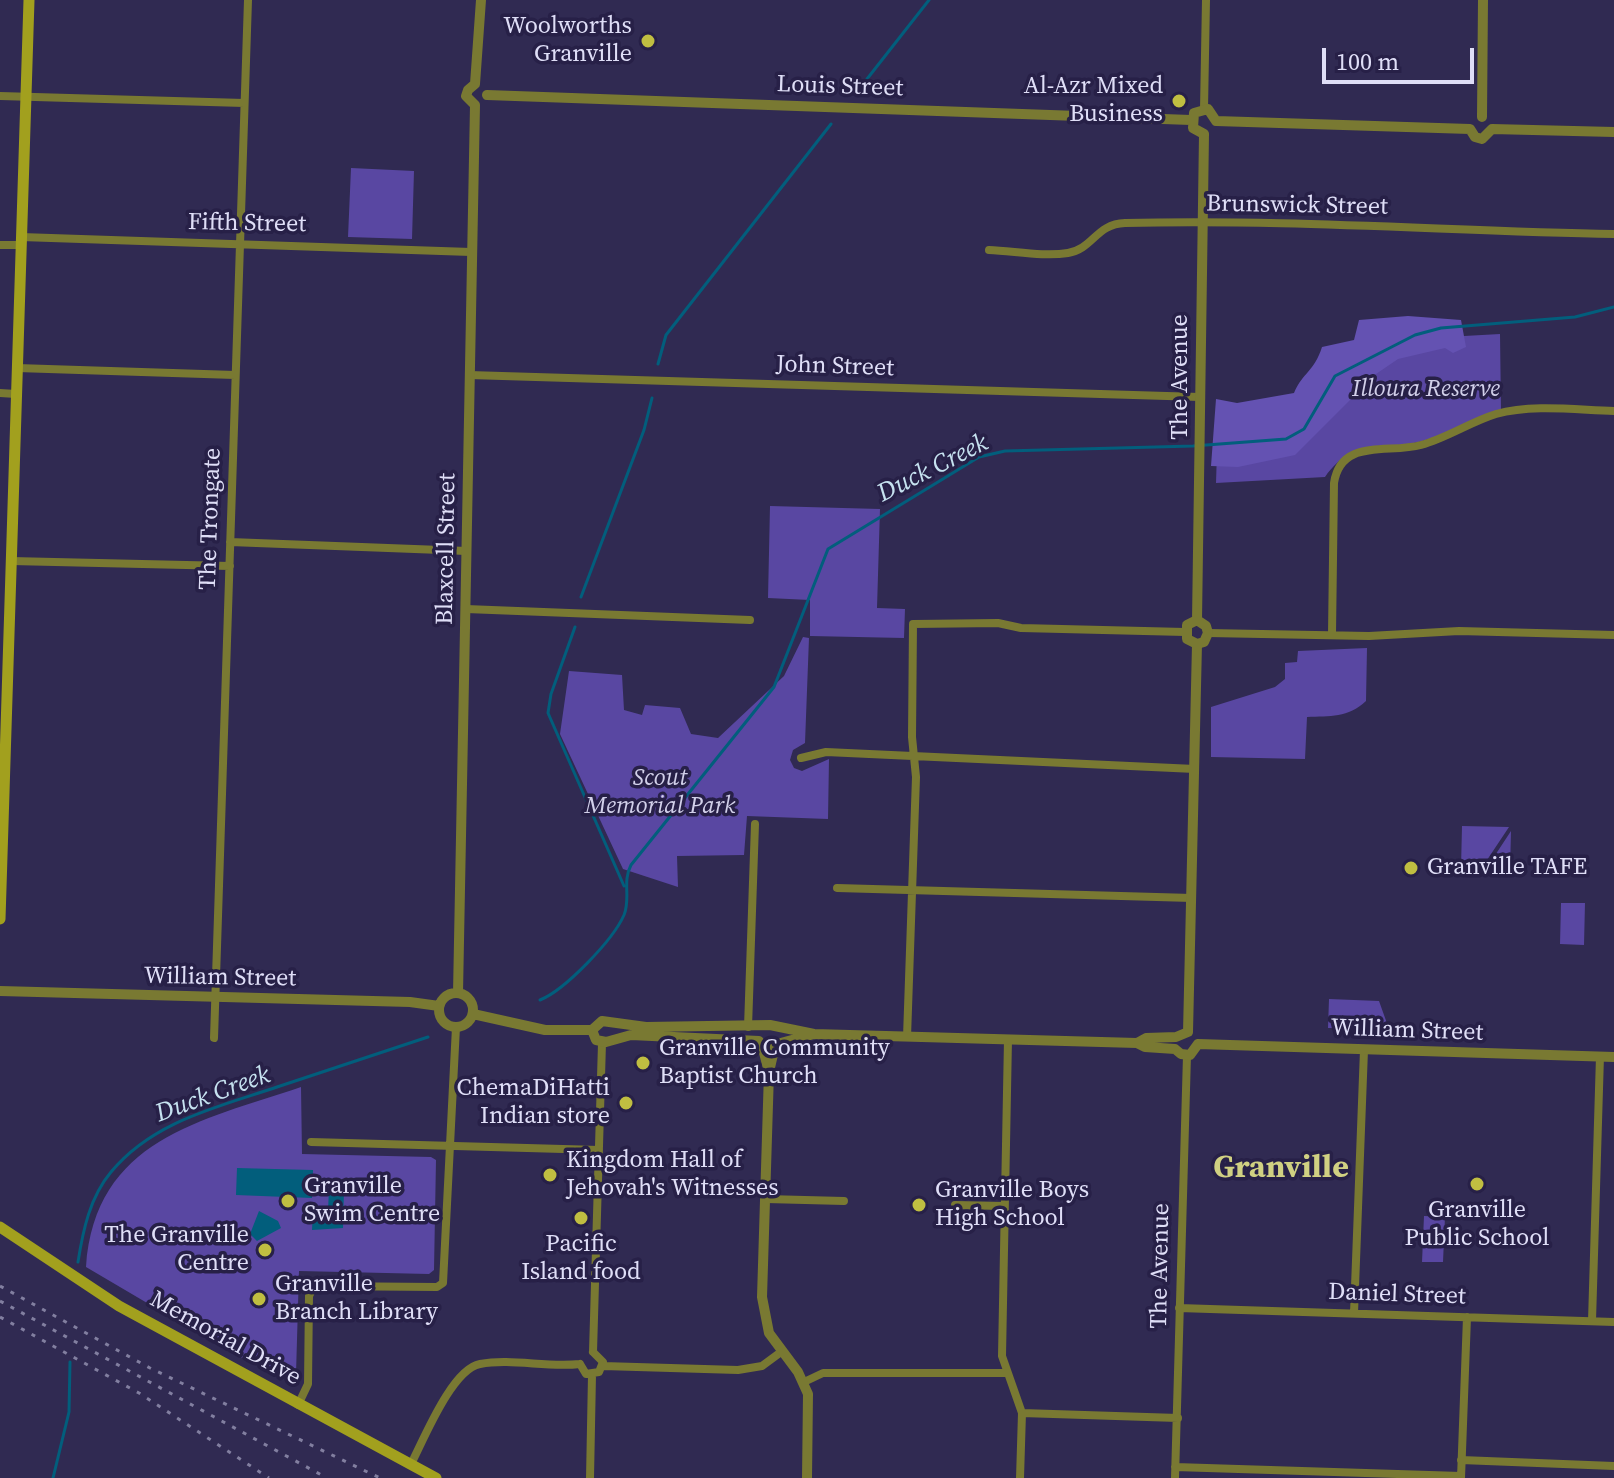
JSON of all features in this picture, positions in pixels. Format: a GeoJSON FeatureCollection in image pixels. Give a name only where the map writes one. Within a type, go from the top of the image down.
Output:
{"type":"FeatureCollection","features":[{"type":"Feature","properties":{"kind":"main road"},"geometry":{"type":"LineString","coordinates":[[0,919],[4,692],[11,561],[6,543],[16,394],[29,0]]}},
{"type":"Feature","properties":{"kind":"main road","name":"Memorial Drive"},"geometry":{"type":"LineString","coordinates":[[0,1227],[104,1298],[436,1478]]}},
{"type":"Feature","properties":{"kind":"street","name":"The Trongate"},"geometry":{"type":"LineString","coordinates":[[214,1038],[248,0]]}},
{"type":"Feature","properties":{"kind":"street"},"geometry":{"type":"LineString","coordinates":[[475,84],[482,86],[487,95],[483,103],[475,105],[466,96],[475,84],[481,0]]}},
{"type":"Feature","properties":{"kind":"street"},"geometry":{"type":"LineString","coordinates":[[1204,109],[1206,0]]}},
{"type":"Feature","properties":{"kind":"street"},"geometry":{"type":"LineString","coordinates":[[1482,117],[1483,0]]}},
{"type":"Feature","properties":{"kind":"street","name":"Louis Street"},"geometry":{"type":"LineString","coordinates":[[487,95],[1191,120]]}},
{"type":"Feature","properties":{"kind":"street"},"geometry":{"type":"LineString","coordinates":[[0,96],[244,103]]}},
{"type":"Feature","properties":{"kind":"street","name":"Blaxcell Street"},"geometry":{"type":"LineString","coordinates":[[458,993],[475,105]]}},
{"type":"Feature","properties":{"kind":"street"},"geometry":{"type":"LineString","coordinates":[[1204,109],[1214,114],[1216,121],[1214,129],[1204,134],[1193,128],[1191,120],[1194,113],[1204,109]]}},
{"type":"Feature","properties":{"kind":"street"},"geometry":{"type":"LineString","coordinates":[[1470,129],[1473,120],[1482,117],[1490,121],[1492,129]]}},
{"type":"Feature","properties":{"kind":"street"},"geometry":{"type":"LineString","coordinates":[[1216,121],[1470,129]]}},
{"type":"Feature","properties":{"kind":"street"},"geometry":{"type":"LineString","coordinates":[[1470,129],[1475,137],[1482,139],[1492,129],[1614,132]]}},
{"type":"Feature","properties":{"kind":"street","name":"The Avenue"},"geometry":{"type":"LineString","coordinates":[[1197,620],[1204,134]]}},
{"type":"Feature","properties":{"kind":"street","name":"Brunswick Street"},"geometry":{"type":"LineString","coordinates":[[989,250],[1069,253],[1085,246],[1104,227],[1122,223],[1614,234]]}},
{"type":"Feature","properties":{"kind":"street","name":"Fifth Street"},"geometry":{"type":"LineString","coordinates":[[0,245],[21,241],[471,252]]}},
{"type":"Feature","properties":{"kind":"street"},"geometry":{"type":"LineString","coordinates":[[17,368],[235,375]]}},
{"type":"Feature","properties":{"kind":"street","name":"John Street"},"geometry":{"type":"LineString","coordinates":[[469,375],[1200,397]]}},
{"type":"Feature","properties":{"kind":"street"},"geometry":{"type":"LineString","coordinates":[[0,393],[16,394]]}},
{"type":"Feature","properties":{"kind":"street"},"geometry":{"type":"LineString","coordinates":[[1332,634],[1336,469],[1343,460],[1363,450],[1423,444],[1496,414],[1514,411],[1614,411]]}},
{"type":"Feature","properties":{"kind":"street"},"geometry":{"type":"LineString","coordinates":[[230,542],[467,551]]}},
{"type":"Feature","properties":{"kind":"street"},"geometry":{"type":"LineString","coordinates":[[11,561],[230,566]]}},
{"type":"Feature","properties":{"kind":"street"},"geometry":{"type":"LineString","coordinates":[[466,609],[750,620]]}},
{"type":"Feature","properties":{"kind":"street"},"geometry":{"type":"LineString","coordinates":[[1197,620],[1206,626],[1208,633],[1204,642],[1197,644],[1189,642],[1185,632],[1187,625],[1197,620]]}},
{"type":"Feature","properties":{"kind":"street"},"geometry":{"type":"LineString","coordinates":[[907,1037],[914,756],[913,624],[998,623],[1021,628],[1185,632]]}},
{"type":"Feature","properties":{"kind":"street"},"geometry":{"type":"LineString","coordinates":[[1208,633],[1459,631],[1614,635]]}},
{"type":"Feature","properties":{"kind":"street"},"geometry":{"type":"LineString","coordinates":[[1176,1043],[1188,1032],[1197,644]]}},
{"type":"Feature","properties":{"kind":"street"},"geometry":{"type":"LineString","coordinates":[[801,758],[826,752],[1195,769]]}},
{"type":"Feature","properties":{"kind":"street"},"geometry":{"type":"LineString","coordinates":[[748,1027],[755,824]]}},
{"type":"Feature","properties":{"kind":"street"},"geometry":{"type":"LineString","coordinates":[[837,888],[1192,898]]}},
{"type":"Feature","properties":{"kind":"street","name":"William Street"},"geometry":{"type":"LineString","coordinates":[[0,991],[410,1002],[439,1006]]}},
{"type":"Feature","properties":{"kind":"street"},"geometry":{"type":"LineString","coordinates":[[458,993],[470,999],[473,1014],[468,1023],[456,1027],[442,1021],[439,1006],[446,996],[458,993]]}},
{"type":"Feature","properties":{"kind":"street"},"geometry":{"type":"LineString","coordinates":[[473,1014],[545,1030],[592,1030]]}},
{"type":"Feature","properties":{"kind":"street"},"geometry":{"type":"LineString","coordinates":[[814,1034],[801,1029],[632,1027],[609,1022],[598,1022],[592,1030],[593,1037],[607,1040],[631,1035],[719,1037],[776,1045],[814,1034],[1137,1043],[1146,1038],[1176,1043],[1187,1055],[1193,1053],[1198,1044],[1194,1035],[1188,1032]]}},
{"type":"Feature","properties":{"kind":"street"},"geometry":{"type":"LineString","coordinates":[[593,1352],[599,1150],[607,1040],[613,1028],[609,1022]]}},
{"type":"Feature","properties":{"kind":"street"},"geometry":{"type":"LineString","coordinates":[[298,1405],[308,1384],[309,1296],[314,1286],[437,1287],[443,1283],[456,1027]]}},
{"type":"Feature","properties":{"kind":"street"},"geometry":{"type":"LineString","coordinates":[[762,1028],[761,1043],[769,1072]]}},
{"type":"Feature","properties":{"kind":"street"},"geometry":{"type":"LineString","coordinates":[[777,1028],[781,1037],[769,1072],[764,1310],[769,1333],[804,1382],[808,1399],[807,1478]]}},
{"type":"Feature","properties":{"kind":"street"},"geometry":{"type":"LineString","coordinates":[[1008,1039],[1002,1344],[1007,1373],[1022,1413],[1020,1478]]}},
{"type":"Feature","properties":{"kind":"street","name":"William Street"},"geometry":{"type":"LineString","coordinates":[[1198,1044],[1614,1057]]}},
{"type":"Feature","properties":{"kind":"street"},"geometry":{"type":"LineString","coordinates":[[1354,1313],[1364,1050]]}},
{"type":"Feature","properties":{"kind":"street","name":"The Avenue"},"geometry":{"type":"LineString","coordinates":[[1175,1478],[1187,1055]]}},
{"type":"Feature","properties":{"kind":"street"},"geometry":{"type":"LineString","coordinates":[[1592,1321],[1600,1056]]}},
{"type":"Feature","properties":{"kind":"street"},"geometry":{"type":"LineString","coordinates":[[311,1142],[599,1150]]}},
{"type":"Feature","properties":{"kind":"street"},"geometry":{"type":"LineString","coordinates":[[766,1199],[844,1201]]}},
{"type":"Feature","properties":{"kind":"street"},"geometry":{"type":"LineString","coordinates":[[955,1205],[1004,1206]]}},
{"type":"Feature","properties":{"kind":"street","name":"Daniel Street"},"geometry":{"type":"LineString","coordinates":[[1179,1308],[1614,1322]]}},
{"type":"Feature","properties":{"kind":"street"},"geometry":{"type":"LineString","coordinates":[[1175,1467],[1461,1477],[1467,1317]]}},
{"type":"Feature","properties":{"kind":"street"},"geometry":{"type":"LineString","coordinates":[[592,1375],[584,1372],[580,1364],[583,1356],[593,1352]]}},
{"type":"Feature","properties":{"kind":"street"},"geometry":{"type":"LineString","coordinates":[[593,1352],[600,1356],[603,1366]]}},
{"type":"Feature","properties":{"kind":"street"},"geometry":{"type":"LineString","coordinates":[[590,1478],[592,1375],[603,1366],[738,1370],[762,1366],[781,1352]]}},
{"type":"Feature","properties":{"kind":"street"},"geometry":{"type":"LineString","coordinates":[[411,1464],[455,1383],[469,1368],[489,1363],[580,1364]]}},
{"type":"Feature","properties":{"kind":"street"},"geometry":{"type":"LineString","coordinates":[[804,1382],[823,1373],[1007,1373]]}},
{"type":"Feature","properties":{"kind":"street"},"geometry":{"type":"LineString","coordinates":[[1022,1413],[1178,1418]]}},
{"type":"Feature","properties":{"kind":"street"},"geometry":{"type":"LineString","coordinates":[[1461,1460],[1614,1466]]}},
{"type":"Feature","properties":{"kind":"green space"},"geometry":{"type":"Polygon","coordinates":[[[351,168],[414,171],[412,239],[348,237],[351,168]]]}},
{"type":"Feature","properties":{"kind":"green space","name":"Illoura Reserve"},"geometry":{"type":"Polygon","coordinates":[[[1500,334],[1501,411],[1419,442],[1357,451],[1336,464],[1325,477],[1216,483],[1217,451],[1365,368],[1446,337],[1500,334]]]}},
{"type":"Feature","properties":{"kind":"green space"},"geometry":{"type":"Polygon","coordinates":[[[770,506],[880,509],[877,608],[905,609],[904,638],[810,636],[810,600],[768,598],[770,506]]]}},
{"type":"Feature","properties":{"kind":"green space","name":"Scout Memorial Park"},"geometry":{"type":"Polygon","coordinates":[[[803,637],[809,638],[805,743],[793,750],[790,760],[794,768],[802,771],[829,759],[828,819],[747,816],[744,855],[677,856],[678,887],[623,869],[560,734],[569,671],[622,675],[624,710],[642,715],[645,705],[680,708],[691,734],[718,738],[784,676],[803,637]]]}},
{"type":"Feature","properties":{"kind":"green space"},"geometry":{"type":"Polygon","coordinates":[[[1367,648],[1366,701],[1345,713],[1307,717],[1305,759],[1211,757],[1211,707],[1275,687],[1285,679],[1285,663],[1297,662],[1298,651],[1367,648]]]}},
{"type":"Feature","properties":{"kind":"green space"},"geometry":{"type":"Polygon","coordinates":[[[1462,826],[1509,827],[1481,869],[1461,868],[1462,826]]]}},
{"type":"Feature","properties":{"kind":"green space"},"geometry":{"type":"Polygon","coordinates":[[[1511,831],[1510,870],[1486,869],[1511,831]]]}},
{"type":"Feature","properties":{"kind":"green space"},"geometry":{"type":"Polygon","coordinates":[[[1561,903],[1585,903],[1584,945],[1560,944],[1561,903]]]}},
{"type":"Feature","properties":{"kind":"green space"},"geometry":{"type":"Polygon","coordinates":[[[1329,999],[1379,1001],[1389,1029],[1328,1028],[1329,999]]]}},
{"type":"Feature","properties":{"kind":"green space"},"geometry":{"type":"Polygon","coordinates":[[[301,1087],[302,1154],[431,1157],[436,1160],[434,1270],[429,1274],[299,1271],[296,1374],[290,1380],[232,1353],[86,1267],[94,1224],[109,1190],[132,1163],[159,1142],[191,1125],[301,1087]]]}},
{"type":"Feature","properties":{"kind":"green space"},"geometry":{"type":"Polygon","coordinates":[[[1424,1216],[1445,1217],[1443,1262],[1422,1262],[1424,1216]]]}},
{"type":"Feature","properties":{"kind":"shaded area"},"geometry":{"type":"Polygon","coordinates":[[[1408,316],[1461,320],[1466,347],[1453,353],[1445,348],[1398,359],[1376,374],[1295,455],[1238,467],[1211,466],[1216,399],[1237,403],[1294,393],[1316,362],[1322,347],[1354,340],[1359,320],[1408,316]]]}},
{"type":"Feature","properties":{"kind":"water"},"geometry":{"type":"Polygon","coordinates":[[[237,1168],[313,1170],[312,1198],[236,1195],[237,1168]]]}},
{"type":"Feature","properties":{"kind":"water"},"geometry":{"type":"Polygon","coordinates":[[[329,1189],[344,1189],[343,1228],[312,1230],[313,1211],[328,1211],[329,1189]]]}},
{"type":"Feature","properties":{"kind":"water"},"geometry":{"type":"Polygon","coordinates":[[[259,1211],[278,1221],[281,1228],[257,1241],[250,1234],[259,1211]]]}},
{"type":"Feature","properties":{"kind":"waterway"},"geometry":{"type":"LineString","coordinates":[[856,93],[929,0]]}},
{"type":"Feature","properties":{"kind":"waterway"},"geometry":{"type":"LineString","coordinates":[[658,364],[666,335],[831,124]]}},
{"type":"Feature","properties":{"kind":"waterway","name":"Duck Creek"},"geometry":{"type":"LineString","coordinates":[[540,1000],[575,975],[610,937],[626,909],[627,878],[631,865],[774,687],[828,549],[979,457],[1005,451],[1193,446],[1286,439],[1304,429],[1335,376],[1415,335],[1441,328],[1575,317],[1614,307]]}},
{"type":"Feature","properties":{"kind":"waterway"},"geometry":{"type":"LineString","coordinates":[[581,597],[644,430],[652,398]]}},
{"type":"Feature","properties":{"kind":"waterway"},"geometry":{"type":"LineString","coordinates":[[575,627],[551,694],[548,713],[624,886]]}},
{"type":"Feature","properties":{"kind":"waterway","name":"Duck Creek"},"geometry":{"type":"LineString","coordinates":[[78,1262],[85,1226],[98,1192],[111,1172],[146,1140],[210,1109],[428,1037]]}},
{"type":"Feature","properties":{"kind":"waterway","name":"Duck Creek"},"geometry":{"type":"LineString","coordinates":[[53,1478],[69,1412],[70,1362]]}},
{"type":"Feature","properties":{"kind":"railway"},"geometry":{"type":"LineString","coordinates":[[0,1286],[150,1368],[380,1478]]}},
{"type":"Feature","properties":{"kind":"railway"},"geometry":{"type":"LineString","coordinates":[[0,1301],[327,1478]]}},
{"type":"Feature","properties":{"kind":"railway"},"geometry":{"type":"LineString","coordinates":[[0,1317],[139,1393],[269,1478]]}},
{"type":"Feature","properties":{"kind":"place","name":"Woolworths Granville"},"geometry":{"type":"Point","coordinates":[648,41]}},
{"type":"Feature","properties":{"kind":"place","name":"Al-Azr Mixed Business"},"geometry":{"type":"Point","coordinates":[1179,101]}},
{"type":"Feature","properties":{"kind":"place","name":"Granville TAFE"},"geometry":{"type":"Point","coordinates":[1411,868]}},
{"type":"Feature","properties":{"kind":"place","name":"Granville Community Baptist Church"},"geometry":{"type":"Point","coordinates":[643,1063]}},
{"type":"Feature","properties":{"kind":"place","name":"ChemaDiHatti Indian store"},"geometry":{"type":"Point","coordinates":[626,1103]}},
{"type":"Feature","properties":{"kind":"place","name":"Kingdom Hall of Jehovah's Witnesses"},"geometry":{"type":"Point","coordinates":[550,1175]}},
{"type":"Feature","properties":{"kind":"place","name":"Granville Public School"},"geometry":{"type":"Point","coordinates":[1477,1184]}},
{"type":"Feature","properties":{"kind":"place","name":"Granville Swim Centre"},"geometry":{"type":"Point","coordinates":[288,1201]}},
{"type":"Feature","properties":{"kind":"place","name":"Granville Boys High School"},"geometry":{"type":"Point","coordinates":[919,1205]}},
{"type":"Feature","properties":{"kind":"place","name":"Pacific Island food"},"geometry":{"type":"Point","coordinates":[581,1218]}},
{"type":"Feature","properties":{"kind":"place","name":"The Granville Centre"},"geometry":{"type":"Point","coordinates":[265,1250]}},
{"type":"Feature","properties":{"kind":"place","name":"Granville Branch Library"},"geometry":{"type":"Point","coordinates":[259,1299]}},
{"type":"Feature","properties":{"kind":"district","name":"Granville"},"geometry":{"type":"Point","coordinates":[1281,1169]}}]}
